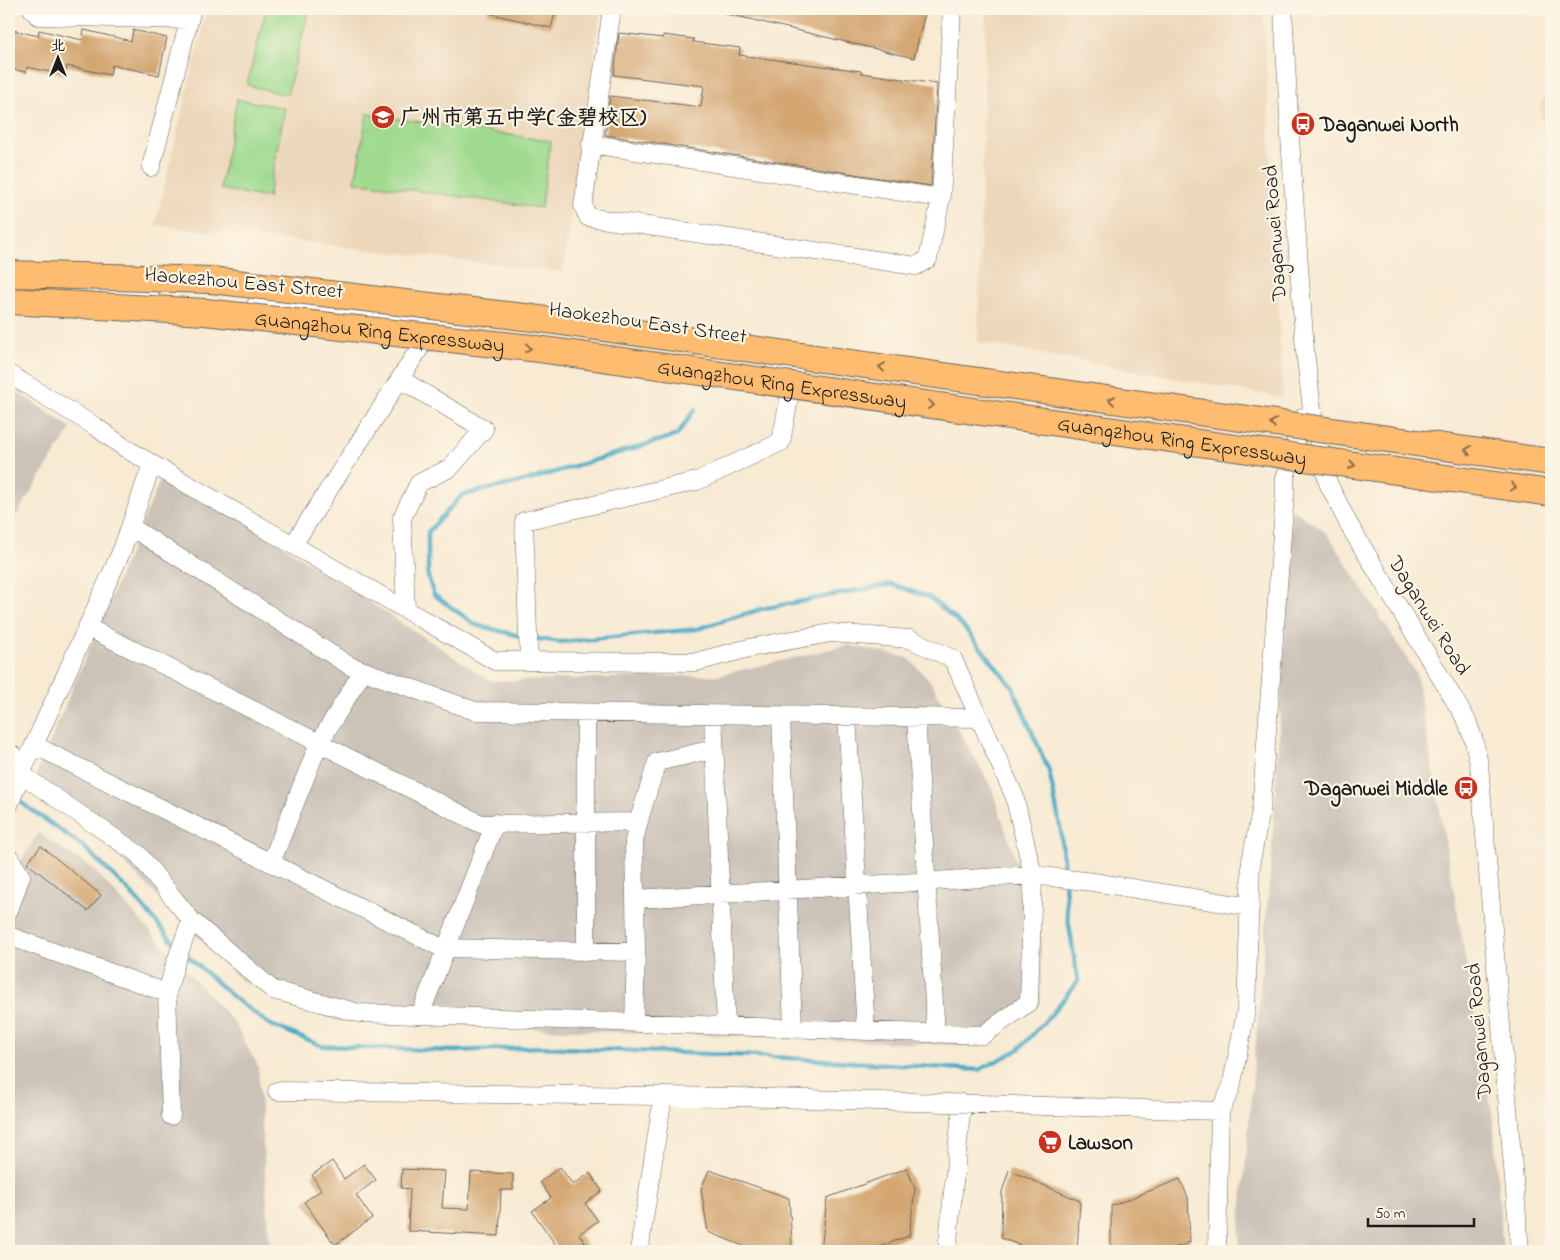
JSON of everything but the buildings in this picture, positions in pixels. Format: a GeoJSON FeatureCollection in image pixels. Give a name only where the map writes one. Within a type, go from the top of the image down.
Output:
{"type":"FeatureCollection","features":[{"type":"Feature","properties":{"kind":"highway","name":"Guangzhou Ring Expressway"},"geometry":{"type":"LineString","coordinates":[[9,274],[211,280],[533,318],[1551,462]]}},
{"type":"Feature","properties":{"kind":"highway","name":"Guangzhou Ring Expressway"},"geometry":{"type":"LineString","coordinates":[[9,301],[205,312],[531,348],[1551,493]]}},
{"type":"Feature","properties":{"kind":"street"},"geometry":{"type":"LineString","coordinates":[[32,9],[38,16],[191,14],[151,167]]}},
{"type":"Feature","properties":{"kind":"street"},"geometry":{"type":"LineString","coordinates":[[612,9],[583,206],[588,217],[916,266],[928,259],[942,198],[952,9]]}},
{"type":"Feature","properties":{"kind":"street","name":"Daganwei Road"},"geometry":{"type":"LineString","coordinates":[[1283,9],[1293,181],[1309,390],[1328,483],[1363,550],[1467,721],[1479,764],[1520,1251]]}},
{"type":"Feature","properties":{"kind":"street"},"geometry":{"type":"LineString","coordinates":[[591,144],[942,198]]}},
{"type":"Feature","properties":{"kind":"street","name":"Haokezhou East Street"},"geometry":{"type":"LineString","coordinates":[[9,286],[526,327],[795,366],[780,442],[697,481],[524,521],[528,654]]}},
{"type":"Feature","properties":{"kind":"street"},"geometry":{"type":"LineString","coordinates":[[293,545],[438,320]]}},
{"type":"Feature","properties":{"kind":"street"},"geometry":{"type":"LineString","coordinates":[[9,374],[96,428],[124,448],[495,661],[528,654],[696,662],[749,648],[831,633],[910,639],[953,659],[1014,795],[1037,875],[1029,1002],[983,1035],[359,1013],[273,990],[188,928],[138,854],[23,768],[9,753]]}},
{"type":"Feature","properties":{"kind":"street"},"geometry":{"type":"LineString","coordinates":[[400,379],[484,429],[450,468],[419,483],[402,518],[406,610]]}},
{"type":"Feature","properties":{"kind":"street"},"geometry":{"type":"LineString","coordinates":[[1216,1251],[1220,1111],[1231,1088],[1246,1011],[1251,861],[1261,810],[1285,478],[1309,390]]}},
{"type":"Feature","properties":{"kind":"street"},"geometry":{"type":"LineString","coordinates":[[9,805],[23,768],[88,627],[131,527],[152,464]]}},
{"type":"Feature","properties":{"kind":"street"},"geometry":{"type":"LineString","coordinates":[[131,527],[350,666],[475,711],[979,718]]}},
{"type":"Feature","properties":{"kind":"street"},"geometry":{"type":"LineString","coordinates":[[88,627],[481,824],[639,822]]}},
{"type":"Feature","properties":{"kind":"street"},"geometry":{"type":"LineString","coordinates":[[271,863],[319,742],[364,671]]}},
{"type":"Feature","properties":{"kind":"street"},"geometry":{"type":"LineString","coordinates":[[586,713],[586,952]]}},
{"type":"Feature","properties":{"kind":"street"},"geometry":{"type":"LineString","coordinates":[[713,715],[726,1026]]}},
{"type":"Feature","properties":{"kind":"street"},"geometry":{"type":"LineString","coordinates":[[780,716],[793,1028]]}},
{"type":"Feature","properties":{"kind":"street"},"geometry":{"type":"LineString","coordinates":[[848,716],[866,1031]]}},
{"type":"Feature","properties":{"kind":"street"},"geometry":{"type":"LineString","coordinates":[[916,717],[936,1034]]}},
{"type":"Feature","properties":{"kind":"street"},"geometry":{"type":"LineString","coordinates":[[34,745],[442,948],[636,952]]}},
{"type":"Feature","properties":{"kind":"street"},"geometry":{"type":"LineString","coordinates":[[634,1023],[636,952],[634,841],[639,822],[657,762],[714,749]]}},
{"type":"Feature","properties":{"kind":"street"},"geometry":{"type":"LineString","coordinates":[[420,1015],[495,823]]}},
{"type":"Feature","properties":{"kind":"street"},"geometry":{"type":"LineString","coordinates":[[9,857],[21,876],[9,910]]}},
{"type":"Feature","properties":{"kind":"street"},"geometry":{"type":"LineString","coordinates":[[635,899],[1037,875],[1250,907]]}},
{"type":"Feature","properties":{"kind":"street"},"geometry":{"type":"LineString","coordinates":[[171,1116],[167,993],[188,928]]}},
{"type":"Feature","properties":{"kind":"street"},"geometry":{"type":"LineString","coordinates":[[9,936],[167,993]]}},
{"type":"Feature","properties":{"kind":"street"},"geometry":{"type":"LineString","coordinates":[[277,1091],[663,1096],[1220,1111]]}},
{"type":"Feature","properties":{"kind":"street"},"geometry":{"type":"LineString","coordinates":[[639,1251],[663,1096]]}},
{"type":"Feature","properties":{"kind":"street"},"geometry":{"type":"LineString","coordinates":[[948,1251],[962,1104]]}},
{"type":"Feature","properties":{"kind":"shaded area","name":"广州市第五中学(金碧校区)"},"geometry":{"type":"Polygon","coordinates":[[[207,9],[601,9],[563,272],[155,225],[207,9]]]}},
{"type":"Feature","properties":{"kind":"shaded area"},"geometry":{"type":"Polygon","coordinates":[[[986,9],[1263,9],[1283,398],[978,342],[986,9]]]}},
{"type":"Feature","properties":{"kind":"shaded area"},"geometry":{"type":"Polygon","coordinates":[[[1551,87],[1551,189],[1540,104],[1551,87]]]}},
{"type":"Feature","properties":{"kind":"shaded area"},"geometry":{"type":"Polygon","coordinates":[[[9,386],[71,428],[9,527],[9,386]]]}},
{"type":"Feature","properties":{"kind":"shaded area"},"geometry":{"type":"Polygon","coordinates":[[[165,469],[491,681],[720,675],[849,645],[908,658],[930,681],[991,786],[1041,937],[1040,1005],[978,1046],[337,1021],[242,981],[36,775],[165,469]]]}},
{"type":"Feature","properties":{"kind":"shaded area"},"geometry":{"type":"Polygon","coordinates":[[[1292,509],[1327,533],[1416,673],[1493,1118],[1503,1251],[1238,1251],[1272,851],[1292,509]]]}},
{"type":"Feature","properties":{"kind":"shaded area"},"geometry":{"type":"Polygon","coordinates":[[[38,833],[91,867],[233,1021],[258,1066],[270,1251],[9,1251],[9,880],[38,833]]]}},
{"type":"Feature","properties":{"kind":"green space"},"geometry":{"type":"Polygon","coordinates":[[[266,9],[309,9],[287,95],[247,85],[266,9]]]}},
{"type":"Feature","properties":{"kind":"green space"},"geometry":{"type":"Polygon","coordinates":[[[237,99],[285,108],[268,198],[220,189],[237,99]]]}},
{"type":"Feature","properties":{"kind":"green space"},"geometry":{"type":"Polygon","coordinates":[[[367,114],[551,141],[541,208],[355,182],[367,114]]]}},
{"type":"Feature","properties":{"kind":"waterway"},"geometry":{"type":"LineString","coordinates":[[524,637],[476,625],[434,595],[428,577],[428,532],[462,495],[529,480],[677,435],[695,409]]}},
{"type":"Feature","properties":{"kind":"waterway"},"geometry":{"type":"LineString","coordinates":[[532,638],[560,642],[697,629],[761,609],[891,584],[929,597],[961,624],[1012,686],[1049,771],[1061,831],[1064,874]]}},
{"type":"Feature","properties":{"kind":"waterway"},"geometry":{"type":"LineString","coordinates":[[16,799],[84,847],[131,893],[176,945]]}},
{"type":"Feature","properties":{"kind":"waterway"},"geometry":{"type":"LineString","coordinates":[[183,952],[233,997],[269,1024],[322,1046],[455,1051],[539,1047],[757,1056],[979,1070],[1018,1050],[1051,1015],[1078,981],[1067,912],[1065,882]]}},
{"type":"Feature","properties":{"kind":"place","name":"广州市第五中学(金碧校区)"},"geometry":{"type":"Point","coordinates":[383,117]}},
{"type":"Feature","properties":{"kind":"place","name":"Daganwei North"},"geometry":{"type":"Point","coordinates":[1303,124]}},
{"type":"Feature","properties":{"kind":"place","name":"Daganwei Middle"},"geometry":{"type":"Point","coordinates":[1466,788]}},
{"type":"Feature","properties":{"kind":"place","name":"Lawson"},"geometry":{"type":"Point","coordinates":[1050,1142]}}]}
